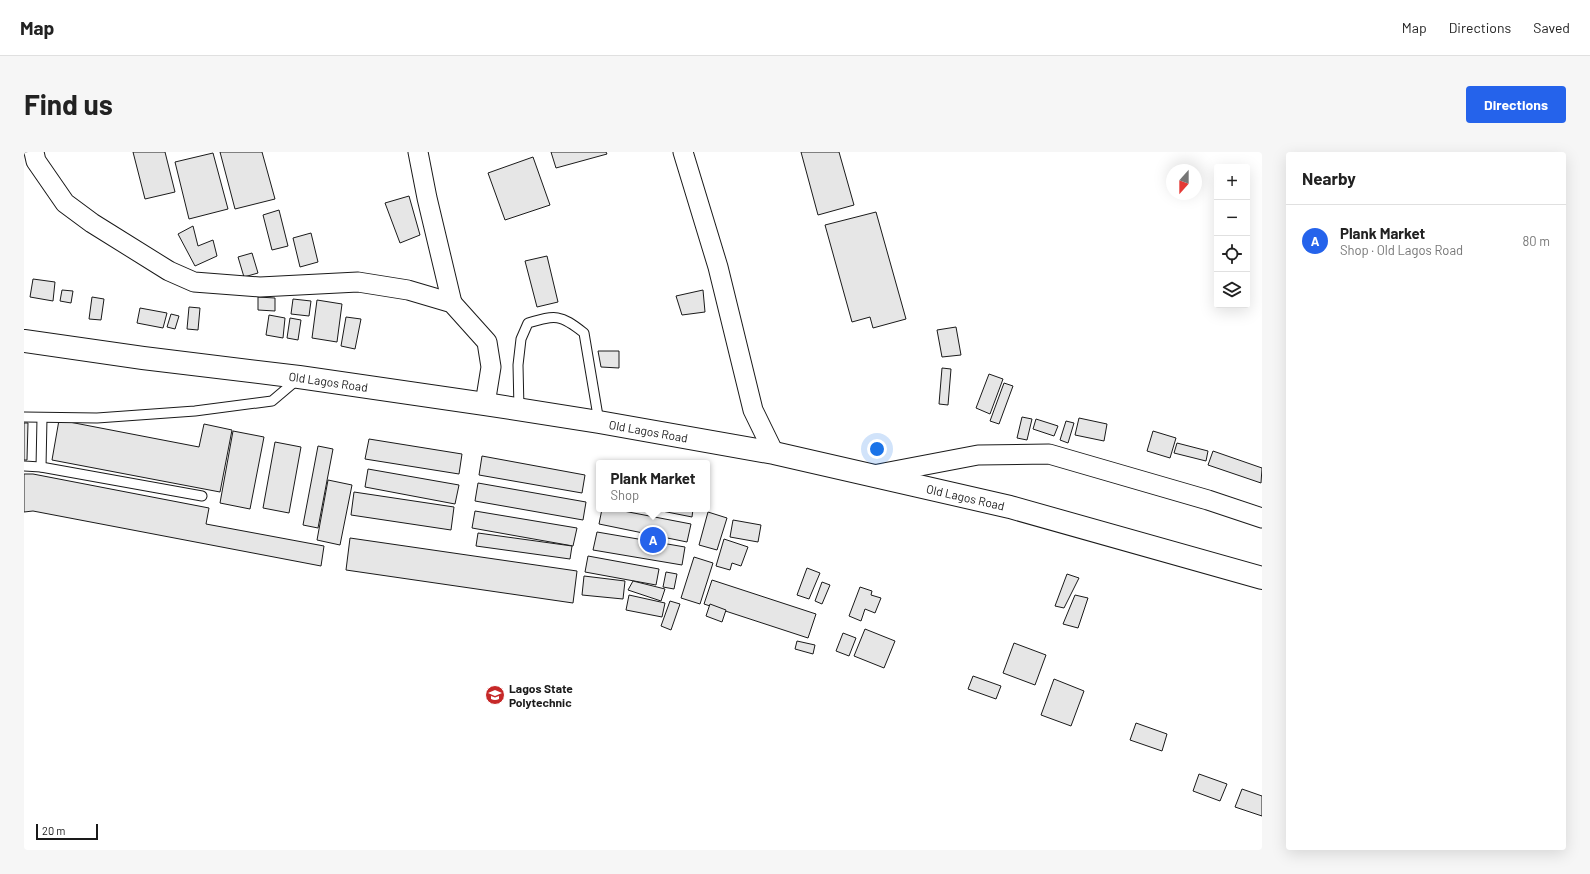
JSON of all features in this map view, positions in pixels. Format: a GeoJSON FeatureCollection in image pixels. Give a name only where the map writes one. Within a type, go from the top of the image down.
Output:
{"type":"FeatureCollection","features":[{"type":"Feature","properties":{"kind":"main road","name":"Old Lagos Road"},"geometry":{"type":"LineString","coordinates":[[24,341],[143,358],[299,377],[519,409],[774,453],[1010,506],[1262,578]]}},
{"type":"Feature","properties":{"kind":"street"},"geometry":{"type":"LineString","coordinates":[[34,152],[36,161],[65,203],[92,223],[169,271],[194,282],[260,287],[358,282],[408,290],[452,303]]}},
{"type":"Feature","properties":{"kind":"street"},"geometry":{"type":"LineString","coordinates":[[418,152],[427,198],[452,303],[487,342],[491,367],[484,404]]}},
{"type":"Feature","properties":{"kind":"street"},"geometry":{"type":"LineString","coordinates":[[683,152],[718,267],[753,410],[774,453]]}},
{"type":"Feature","properties":{"kind":"street"},"geometry":{"type":"LineString","coordinates":[[871,475],[978,455],[1049,454],[1208,500],[1262,518]]}},
{"type":"Feature","properties":{"kind":"lane"},"geometry":{"type":"LineString","coordinates":[[519,409],[518,365],[521,339],[528,323],[552,316],[570,322],[584,333],[599,422]]}},
{"type":"Feature","properties":{"kind":"lane"},"geometry":{"type":"LineString","coordinates":[[24,417],[97,418],[195,411],[272,401],[299,377]]}},
{"type":"Feature","properties":{"kind":"lane"},"geometry":{"type":"LineString","coordinates":[[42,418],[42,467]]}},
{"type":"Feature","properties":{"kind":"lane"},"geometry":{"type":"LineString","coordinates":[[24,466],[42,467],[202,496]]}},
{"type":"Feature","properties":{"kind":"building"},"geometry":{"type":"Polygon","coordinates":[[[133,152],[165,152],[175,192],[145,199],[133,152]]]}},
{"type":"Feature","properties":{"kind":"building"},"geometry":{"type":"Polygon","coordinates":[[[220,152],[262,152],[275,199],[235,209],[220,152]]]}},
{"type":"Feature","properties":{"kind":"building"},"geometry":{"type":"Polygon","coordinates":[[[551,152],[606,152],[607,154],[556,168],[551,152]]]}},
{"type":"Feature","properties":{"kind":"building"},"geometry":{"type":"Polygon","coordinates":[[[801,152],[839,152],[854,205],[818,215],[801,152]]]}},
{"type":"Feature","properties":{"kind":"building"},"geometry":{"type":"Polygon","coordinates":[[[213,153],[228,209],[189,219],[175,162],[213,153]]]}},
{"type":"Feature","properties":{"kind":"building"},"geometry":{"type":"Polygon","coordinates":[[[533,157],[550,205],[505,220],[488,173],[533,157]]]}},
{"type":"Feature","properties":{"kind":"building"},"geometry":{"type":"Polygon","coordinates":[[[409,196],[420,235],[400,243],[385,203],[409,196]]]}},
{"type":"Feature","properties":{"kind":"building"},"geometry":{"type":"Polygon","coordinates":[[[279,210],[288,246],[272,250],[263,215],[279,210]]]}},
{"type":"Feature","properties":{"kind":"building"},"geometry":{"type":"Polygon","coordinates":[[[876,212],[906,319],[873,328],[870,317],[852,322],[825,225],[876,212]]]}},
{"type":"Feature","properties":{"kind":"building"},"geometry":{"type":"Polygon","coordinates":[[[193,226],[198,246],[213,240],[217,256],[195,266],[178,234],[193,226]]]}},
{"type":"Feature","properties":{"kind":"building"},"geometry":{"type":"Polygon","coordinates":[[[311,233],[318,262],[300,267],[293,238],[311,233]]]}},
{"type":"Feature","properties":{"kind":"building"},"geometry":{"type":"Polygon","coordinates":[[[252,253],[258,273],[244,277],[238,257],[252,253]]]}},
{"type":"Feature","properties":{"kind":"building"},"geometry":{"type":"Polygon","coordinates":[[[547,256],[558,302],[537,307],[525,261],[547,256]]]}},
{"type":"Feature","properties":{"kind":"building"},"geometry":{"type":"Polygon","coordinates":[[[33,279],[55,282],[53,301],[30,297],[33,279]]]}},
{"type":"Feature","properties":{"kind":"building"},"geometry":{"type":"Polygon","coordinates":[[[62,290],[73,291],[71,303],[60,301],[62,290]]]}},
{"type":"Feature","properties":{"kind":"building"},"geometry":{"type":"Polygon","coordinates":[[[703,290],[705,312],[682,315],[676,296],[703,290]]]}},
{"type":"Feature","properties":{"kind":"building"},"geometry":{"type":"Polygon","coordinates":[[[92,297],[104,299],[101,320],[89,319],[92,297]]]}},
{"type":"Feature","properties":{"kind":"building"},"geometry":{"type":"Polygon","coordinates":[[[258,297],[275,298],[275,311],[258,310],[258,297]]]}},
{"type":"Feature","properties":{"kind":"building"},"geometry":{"type":"Polygon","coordinates":[[[293,299],[311,301],[309,316],[291,314],[293,299]]]}},
{"type":"Feature","properties":{"kind":"building"},"geometry":{"type":"Polygon","coordinates":[[[317,300],[342,304],[337,342],[312,338],[317,300]]]}},
{"type":"Feature","properties":{"kind":"building"},"geometry":{"type":"Polygon","coordinates":[[[189,307],[200,308],[198,330],[187,329],[189,307]]]}},
{"type":"Feature","properties":{"kind":"building"},"geometry":{"type":"Polygon","coordinates":[[[140,308],[167,313],[163,328],[137,323],[140,308]]]}},
{"type":"Feature","properties":{"kind":"building"},"geometry":{"type":"Polygon","coordinates":[[[171,314],[179,316],[175,329],[167,327],[171,314]]]}},
{"type":"Feature","properties":{"kind":"building"},"geometry":{"type":"Polygon","coordinates":[[[269,315],[285,318],[283,338],[266,335],[269,315]]]}},
{"type":"Feature","properties":{"kind":"building"},"geometry":{"type":"Polygon","coordinates":[[[346,317],[361,319],[355,349],[341,346],[346,317]]]}},
{"type":"Feature","properties":{"kind":"building"},"geometry":{"type":"Polygon","coordinates":[[[290,318],[301,320],[298,340],[287,338],[290,318]]]}},
{"type":"Feature","properties":{"kind":"building"},"geometry":{"type":"Polygon","coordinates":[[[956,327],[961,355],[942,357],[937,330],[956,327]]]}},
{"type":"Feature","properties":{"kind":"building"},"geometry":{"type":"Polygon","coordinates":[[[598,351],[619,351],[619,368],[601,367],[598,351]]]}},
{"type":"Feature","properties":{"kind":"building"},"geometry":{"type":"Polygon","coordinates":[[[942,368],[951,369],[948,405],[939,404],[942,368]]]}},
{"type":"Feature","properties":{"kind":"building"},"geometry":{"type":"Polygon","coordinates":[[[989,374],[1003,379],[990,414],[976,408],[989,374]]]}},
{"type":"Feature","properties":{"kind":"building"},"geometry":{"type":"Polygon","coordinates":[[[1004,383],[1013,386],[999,424],[990,421],[1004,383]]]}},
{"type":"Feature","properties":{"kind":"building"},"geometry":{"type":"Polygon","coordinates":[[[1022,417],[1032,419],[1027,440],[1017,438],[1022,417]]]}},
{"type":"Feature","properties":{"kind":"building"},"geometry":{"type":"Polygon","coordinates":[[[1079,418],[1107,424],[1104,441],[1075,435],[1079,418]]]}},
{"type":"Feature","properties":{"kind":"building"},"geometry":{"type":"Polygon","coordinates":[[[1036,419],[1058,426],[1054,436],[1033,429],[1036,419]]]}},
{"type":"Feature","properties":{"kind":"building"},"geometry":{"type":"Polygon","coordinates":[[[59,420],[199,447],[204,424],[232,430],[220,492],[52,460],[59,420]]]}},
{"type":"Feature","properties":{"kind":"building"},"geometry":{"type":"Polygon","coordinates":[[[1066,421],[1074,423],[1068,443],[1060,440],[1066,421]]]}},
{"type":"Feature","properties":{"kind":"building"},"geometry":{"type":"Polygon","coordinates":[[[24,423],[28,423],[27,460],[24,460],[24,423]]]}},
{"type":"Feature","properties":{"kind":"building"},"geometry":{"type":"Polygon","coordinates":[[[233,431],[264,437],[250,509],[220,503],[233,431]]]}},
{"type":"Feature","properties":{"kind":"building"},"geometry":{"type":"Polygon","coordinates":[[[1153,431],[1176,438],[1170,458],[1147,451],[1153,431]]]}},
{"type":"Feature","properties":{"kind":"building"},"geometry":{"type":"Polygon","coordinates":[[[369,439],[462,454],[459,474],[365,459],[369,439]]]}},
{"type":"Feature","properties":{"kind":"building"},"geometry":{"type":"Polygon","coordinates":[[[275,442],[301,447],[289,513],[263,508],[275,442]]]}},
{"type":"Feature","properties":{"kind":"building"},"geometry":{"type":"Polygon","coordinates":[[[1177,443],[1208,451],[1206,461],[1174,453],[1177,443]]]}},
{"type":"Feature","properties":{"kind":"building"},"geometry":{"type":"Polygon","coordinates":[[[318,446],[333,449],[318,528],[303,525],[318,446]]]}},
{"type":"Feature","properties":{"kind":"building"},"geometry":{"type":"Polygon","coordinates":[[[1213,451],[1262,468],[1261,483],[1208,465],[1213,451]]]}},
{"type":"Feature","properties":{"kind":"building"},"geometry":{"type":"Polygon","coordinates":[[[482,456],[585,475],[582,493],[479,475],[482,456]]]}},
{"type":"Feature","properties":{"kind":"building"},"geometry":{"type":"Polygon","coordinates":[[[368,469],[459,485],[455,504],[365,487],[368,469]]]}},
{"type":"Feature","properties":{"kind":"building"},"geometry":{"type":"Polygon","coordinates":[[[24,474],[33,474],[209,508],[206,524],[324,546],[321,566],[33,511],[24,512],[24,474]]]}},
{"type":"Feature","properties":{"kind":"building"},"geometry":{"type":"Polygon","coordinates":[[[328,480],[352,485],[340,545],[317,540],[328,480]]]}},
{"type":"Feature","properties":{"kind":"building"},"geometry":{"type":"Polygon","coordinates":[[[478,483],[586,502],[583,520],[475,501],[478,483]]]}},
{"type":"Feature","properties":{"kind":"building"},"geometry":{"type":"Polygon","coordinates":[[[354,492],[454,507],[451,530],[351,515],[354,492]]]}},
{"type":"Feature","properties":{"kind":"building"},"geometry":{"type":"Polygon","coordinates":[[[475,511],[577,528],[573,546],[472,528],[475,511]]]}},
{"type":"Feature","properties":{"kind":"building"},"geometry":{"type":"Polygon","coordinates":[[[601,512],[629,512],[691,524],[687,542],[599,524],[601,512]]]}},
{"type":"Feature","properties":{"kind":"building"},"geometry":{"type":"Polygon","coordinates":[[[667,512],[693,512],[692,517],[667,512]]]}},
{"type":"Feature","properties":{"kind":"building"},"geometry":{"type":"Polygon","coordinates":[[[708,512],[727,518],[717,550],[699,545],[708,512]]]}},
{"type":"Feature","properties":{"kind":"building"},"geometry":{"type":"Polygon","coordinates":[[[733,520],[761,525],[758,542],[730,537],[733,520]]]}},
{"type":"Feature","properties":{"kind":"building"},"geometry":{"type":"Polygon","coordinates":[[[597,532],[685,547],[682,565],[593,550],[597,532]]]}},
{"type":"Feature","properties":{"kind":"building"},"geometry":{"type":"Polygon","coordinates":[[[478,533],[572,546],[570,559],[476,546],[478,533]]]}},
{"type":"Feature","properties":{"kind":"building"},"geometry":{"type":"Polygon","coordinates":[[[350,538],[577,571],[573,603],[346,570],[350,538]]]}},
{"type":"Feature","properties":{"kind":"building"},"geometry":{"type":"Polygon","coordinates":[[[724,539],[748,547],[741,566],[732,563],[730,570],[716,566],[724,539]]]}},
{"type":"Feature","properties":{"kind":"building"},"geometry":{"type":"Polygon","coordinates":[[[588,556],[659,569],[656,585],[585,572],[588,556]]]}},
{"type":"Feature","properties":{"kind":"building"},"geometry":{"type":"Polygon","coordinates":[[[694,557],[713,563],[700,604],[681,598],[694,557]]]}},
{"type":"Feature","properties":{"kind":"building"},"geometry":{"type":"Polygon","coordinates":[[[807,568],[820,573],[809,599],[797,595],[807,568]]]}},
{"type":"Feature","properties":{"kind":"building"},"geometry":{"type":"Polygon","coordinates":[[[666,572],[677,574],[674,589],[663,587],[666,572]]]}},
{"type":"Feature","properties":{"kind":"building"},"geometry":{"type":"Polygon","coordinates":[[[1067,574],[1079,578],[1064,608],[1055,606],[1067,574]]]}},
{"type":"Feature","properties":{"kind":"building"},"geometry":{"type":"Polygon","coordinates":[[[584,576],[625,581],[623,599],[582,595],[584,576]]]}},
{"type":"Feature","properties":{"kind":"building"},"geometry":{"type":"Polygon","coordinates":[[[712,580],[816,614],[808,638],[704,604],[712,580]]]}},
{"type":"Feature","properties":{"kind":"building"},"geometry":{"type":"Polygon","coordinates":[[[633,581],[665,589],[661,601],[628,590],[633,581]]]}},
{"type":"Feature","properties":{"kind":"building"},"geometry":{"type":"Polygon","coordinates":[[[822,582],[830,585],[822,604],[815,601],[822,582]]]}},
{"type":"Feature","properties":{"kind":"building"},"geometry":{"type":"Polygon","coordinates":[[[860,587],[872,591],[871,595],[881,598],[875,613],[865,609],[861,621],[849,616],[860,587]]]}},
{"type":"Feature","properties":{"kind":"building"},"geometry":{"type":"Polygon","coordinates":[[[629,595],[665,603],[662,617],[626,610],[629,595]]]}},
{"type":"Feature","properties":{"kind":"building"},"geometry":{"type":"Polygon","coordinates":[[[1075,595],[1088,598],[1078,628],[1063,624],[1075,595]]]}},
{"type":"Feature","properties":{"kind":"building"},"geometry":{"type":"Polygon","coordinates":[[[670,601],[680,604],[671,630],[661,626],[670,601]]]}},
{"type":"Feature","properties":{"kind":"building"},"geometry":{"type":"Polygon","coordinates":[[[710,604],[726,610],[722,622],[706,616],[710,604]]]}},
{"type":"Feature","properties":{"kind":"building"},"geometry":{"type":"Polygon","coordinates":[[[865,629],[895,641],[884,668],[854,656],[865,629]]]}},
{"type":"Feature","properties":{"kind":"building"},"geometry":{"type":"Polygon","coordinates":[[[843,633],[856,638],[849,656],[836,651],[843,633]]]}},
{"type":"Feature","properties":{"kind":"building"},"geometry":{"type":"Polygon","coordinates":[[[797,641],[815,645],[813,654],[795,649],[797,641]]]}},
{"type":"Feature","properties":{"kind":"building"},"geometry":{"type":"Polygon","coordinates":[[[1014,643],[1046,655],[1035,685],[1003,673],[1014,643]]]}},
{"type":"Feature","properties":{"kind":"building"},"geometry":{"type":"Polygon","coordinates":[[[973,676],[1001,686],[996,699],[968,689],[973,676]]]}},
{"type":"Feature","properties":{"kind":"building"},"geometry":{"type":"Polygon","coordinates":[[[1054,679],[1084,691],[1071,726],[1041,715],[1054,679]]]}},
{"type":"Feature","properties":{"kind":"building"},"geometry":{"type":"Polygon","coordinates":[[[1136,723],[1167,734],[1162,751],[1130,740],[1136,723]]]}},
{"type":"Feature","properties":{"kind":"building"},"geometry":{"type":"Polygon","coordinates":[[[1199,774],[1227,784],[1220,801],[1193,791],[1199,774]]]}},
{"type":"Feature","properties":{"kind":"building"},"geometry":{"type":"Polygon","coordinates":[[[1242,789],[1262,796],[1262,816],[1235,807],[1242,789]]]}},
{"type":"Feature","properties":{"kind":"place","name":"Plank Market"},"geometry":{"type":"Point","coordinates":[653,540]}},
{"type":"Feature","properties":{"kind":"place","name":"Lagos State Polytechnic"},"geometry":{"type":"Point","coordinates":[495,695]}}]}
